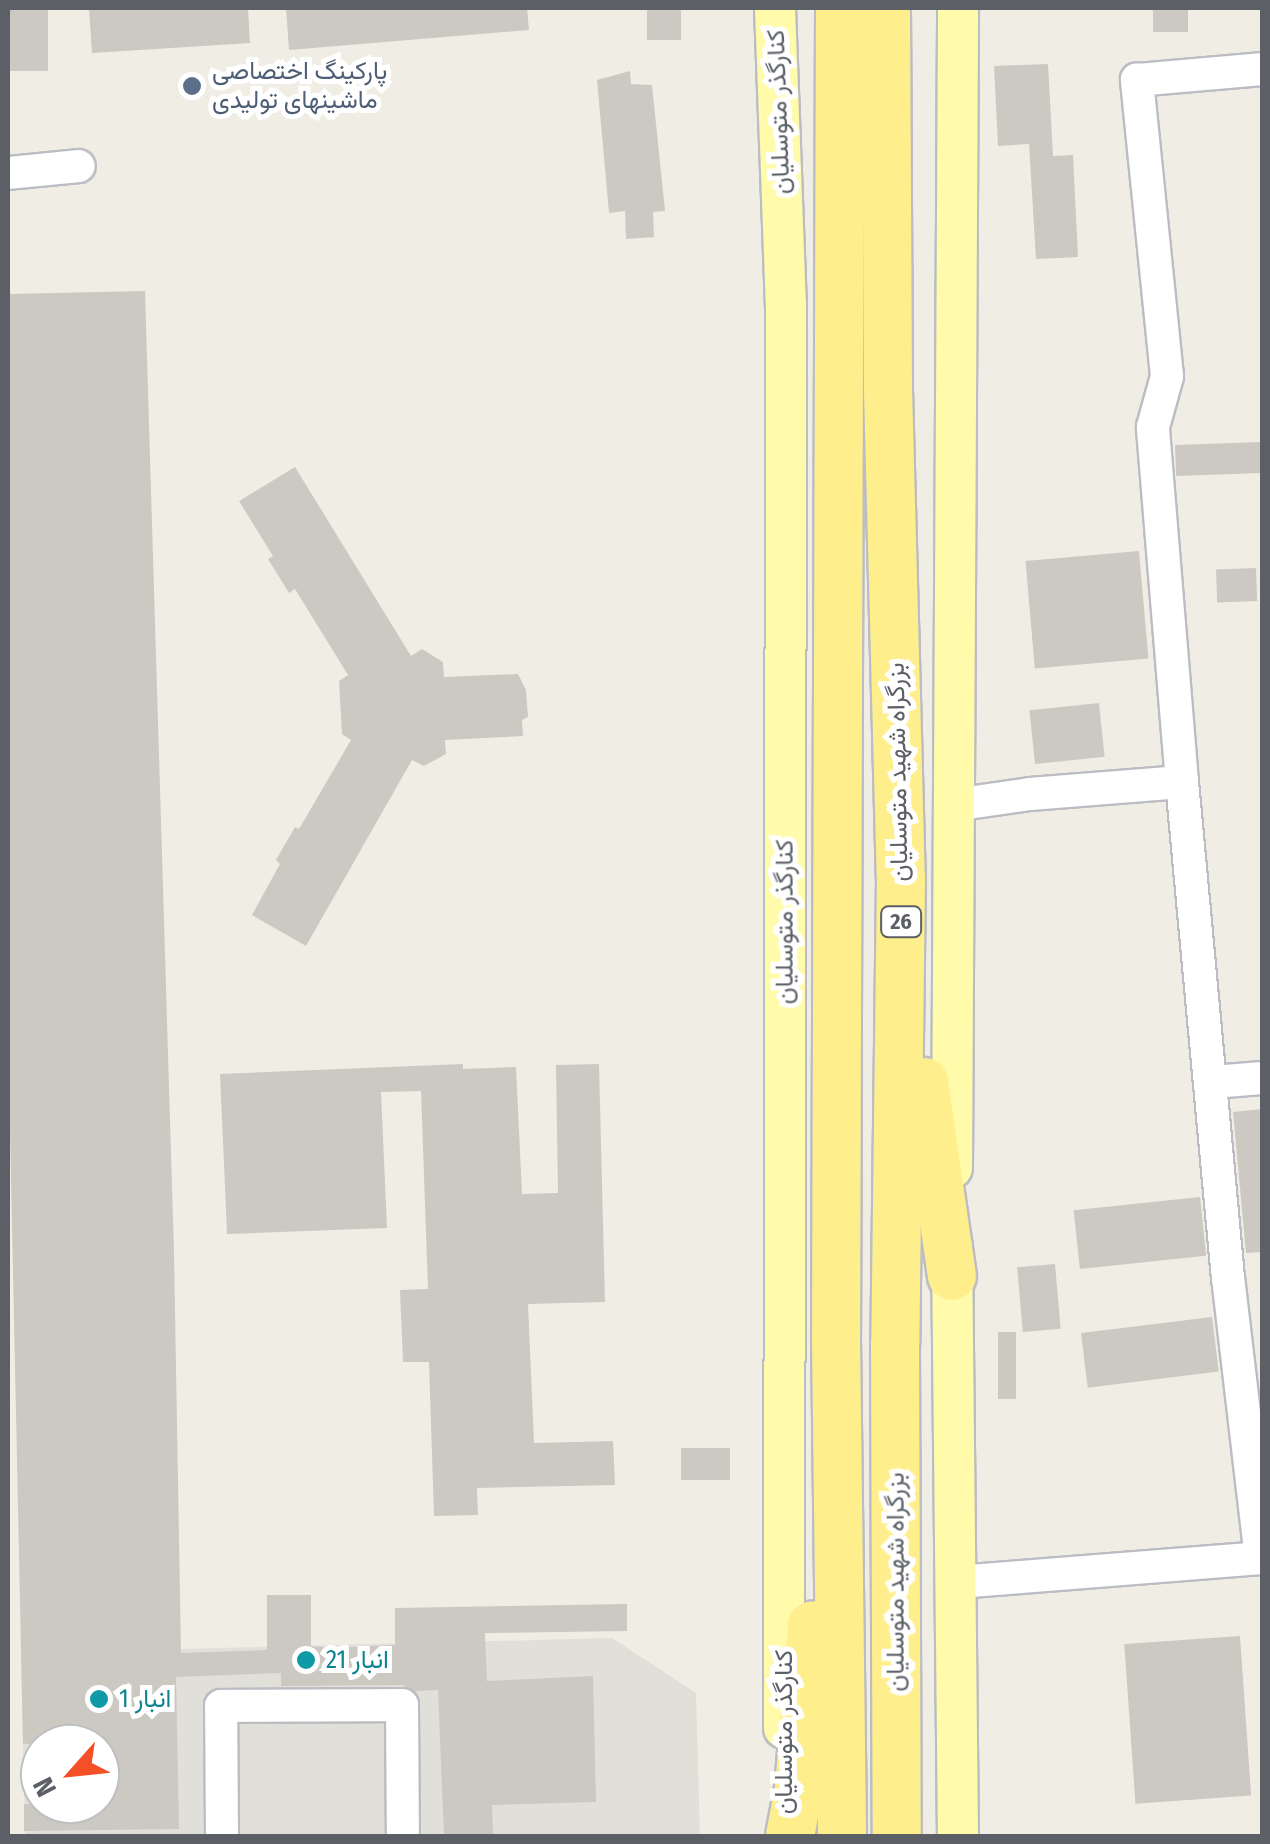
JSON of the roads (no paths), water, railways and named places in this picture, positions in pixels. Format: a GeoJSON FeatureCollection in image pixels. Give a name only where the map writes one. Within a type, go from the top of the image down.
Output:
{"type":"FeatureCollection","features":[{"type":"Feature","properties":{"kind":"highway"},"geometry":{"type":"LineString","coordinates":[[840,8],[836,1338],[842,1836]]}},
{"type":"Feature","properties":{"kind":"highway","name":"بزرگراه شهید متوسلیان"},"geometry":{"type":"LineString","coordinates":[[886,8],[888,390],[901,878],[894,1344],[897,1836]]}},
{"type":"Feature","properties":{"kind":"highway"},"geometry":{"type":"LineString","coordinates":[[901,878],[932,1156],[952,1276]]}},
{"type":"Feature","properties":{"kind":"highway"},"geometry":{"type":"LineString","coordinates":[[787,1836],[799,1789],[836,1338]]}},
{"type":"Feature","properties":{"kind":"main road","name":"کنارگذر متوسلیان"},"geometry":{"type":"LineString","coordinates":[[775,8],[786,274],[787,1836]]}},
{"type":"Feature","properties":{"kind":"main road"},"geometry":{"type":"LineString","coordinates":[[786,274],[791,8]]}},
{"type":"Feature","properties":{"kind":"main road"},"geometry":{"type":"LineString","coordinates":[[931,8],[941,438],[958,570]]}},
{"type":"Feature","properties":{"kind":"main road"},"geometry":{"type":"LineString","coordinates":[[958,8],[952,1276],[958,1836]]}},
{"type":"Feature","properties":{"kind":"street"},"geometry":{"type":"LineString","coordinates":[[958,1582],[1262,1558],[1228,1278],[1213,1082],[1182,782],[1153,427],[1167,376],[1138,80],[1262,69]]}},
{"type":"Feature","properties":{"kind":"street"},"geometry":{"type":"LineString","coordinates":[[8,172],[79,166]]}},
{"type":"Feature","properties":{"kind":"street"},"geometry":{"type":"LineString","coordinates":[[954,805],[1030,794],[1182,782]]}},
{"type":"Feature","properties":{"kind":"street"},"geometry":{"type":"LineString","coordinates":[[1213,1082],[1262,1078]]}},
{"type":"Feature","properties":{"kind":"street"},"geometry":{"type":"LineString","coordinates":[[222,1836],[222,1706],[384,1705],[402,1705],[404,1836]]}},
{"type":"Feature","properties":{"kind":"place","name":"پارکینگ اختصاصی ماشینهای تولیدی"},"geometry":{"type":"Point","coordinates":[192,86]}},
{"type":"Feature","properties":{"kind":"place","name":"انبار 21"},"geometry":{"type":"Point","coordinates":[306,1660]}},
{"type":"Feature","properties":{"kind":"place","name":"انبار 1"},"geometry":{"type":"Point","coordinates":[99,1699]}}]}
